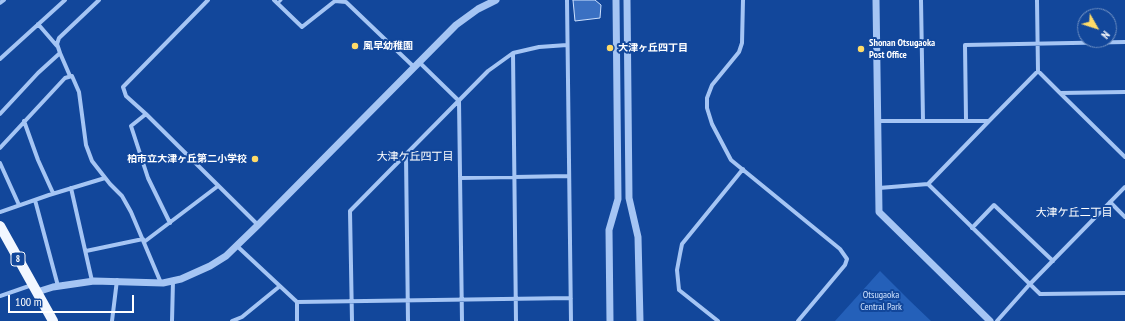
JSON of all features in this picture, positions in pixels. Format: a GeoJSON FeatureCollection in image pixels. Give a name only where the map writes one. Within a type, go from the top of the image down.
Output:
{"type":"FeatureCollection","features":[{"type":"Feature","properties":{"kind":"main road","name":"8"},"geometry":{"type":"LineString","coordinates":[[0,226],[53,321]]}},
{"type":"Feature","properties":{"kind":"street"},"geometry":{"type":"LineString","coordinates":[[0,3],[4,0]]}},
{"type":"Feature","properties":{"kind":"street"},"geometry":{"type":"LineString","coordinates":[[0,59],[65,0]]}},
{"type":"Feature","properties":{"kind":"street"},"geometry":{"type":"LineString","coordinates":[[100,0],[59,38],[57,44],[70,76],[72,76],[79,92],[86,145],[92,161],[122,196],[132,212],[161,283]]}},
{"type":"Feature","properties":{"kind":"street"},"geometry":{"type":"LineString","coordinates":[[208,0],[123,87],[126,96],[258,225]]}},
{"type":"Feature","properties":{"kind":"street"},"geometry":{"type":"LineString","coordinates":[[0,296],[35,288],[92,281],[117,280],[161,283],[186,277],[210,266],[237,246],[416,64],[467,16],[496,0]]}},
{"type":"Feature","properties":{"kind":"street"},"geometry":{"type":"LineString","coordinates":[[567,0],[571,321]]}},
{"type":"Feature","properties":{"kind":"street"},"geometry":{"type":"LineString","coordinates":[[610,321],[609,230],[618,199],[616,0]]}},
{"type":"Feature","properties":{"kind":"street"},"geometry":{"type":"LineString","coordinates":[[627,0],[629,198],[638,237],[640,321]]}},
{"type":"Feature","properties":{"kind":"street"},"geometry":{"type":"LineString","coordinates":[[743,0],[742,43],[739,52],[712,85],[706,98],[707,108],[712,124],[728,155],[743,170],[840,249],[846,259],[845,266],[798,321]]}},
{"type":"Feature","properties":{"kind":"street"},"geometry":{"type":"LineString","coordinates":[[876,0],[879,212],[990,321]]}},
{"type":"Feature","properties":{"kind":"street"},"geometry":{"type":"LineString","coordinates":[[921,0],[923,120]]}},
{"type":"Feature","properties":{"kind":"street"},"geometry":{"type":"LineString","coordinates":[[879,188],[928,184],[1038,71],[1037,0]]}},
{"type":"Feature","properties":{"kind":"street"},"geometry":{"type":"LineString","coordinates":[[278,1],[302,27],[335,1],[346,2],[459,100],[462,321]]}},
{"type":"Feature","properties":{"kind":"street"},"geometry":{"type":"LineString","coordinates":[[38,24],[58,48]]}},
{"type":"Feature","properties":{"kind":"street"},"geometry":{"type":"LineString","coordinates":[[966,120],[965,45],[1125,42]]}},
{"type":"Feature","properties":{"kind":"street"},"geometry":{"type":"LineString","coordinates":[[352,321],[350,211],[488,71],[513,53],[539,46],[567,46]]}},
{"type":"Feature","properties":{"kind":"street"},"geometry":{"type":"LineString","coordinates":[[513,53],[516,321]]}},
{"type":"Feature","properties":{"kind":"street"},"geometry":{"type":"LineString","coordinates":[[1,111],[38,73],[60,54]]}},
{"type":"Feature","properties":{"kind":"street"},"geometry":{"type":"LineString","coordinates":[[1038,71],[1125,156]]}},
{"type":"Feature","properties":{"kind":"street"},"geometry":{"type":"LineString","coordinates":[[0,148],[65,78],[70,76]]}},
{"type":"Feature","properties":{"kind":"street"},"geometry":{"type":"LineString","coordinates":[[1060,93],[1125,92]]}},
{"type":"Feature","properties":{"kind":"street"},"geometry":{"type":"LineString","coordinates":[[146,114],[131,126],[148,178],[170,223]]}},
{"type":"Feature","properties":{"kind":"street"},"geometry":{"type":"LineString","coordinates":[[878,120],[989,121]]}},
{"type":"Feature","properties":{"kind":"street"},"geometry":{"type":"LineString","coordinates":[[24,121],[38,160],[53,194]]}},
{"type":"Feature","properties":{"kind":"street"},"geometry":{"type":"LineString","coordinates":[[406,155],[408,321]]}},
{"type":"Feature","properties":{"kind":"street"},"geometry":{"type":"LineString","coordinates":[[0,163],[19,205]]}},
{"type":"Feature","properties":{"kind":"street"},"geometry":{"type":"LineString","coordinates":[[718,321],[679,290],[677,270],[682,244],[743,170]]}},
{"type":"Feature","properties":{"kind":"street"},"geometry":{"type":"LineString","coordinates":[[460,178],[569,176]]}},
{"type":"Feature","properties":{"kind":"street"},"geometry":{"type":"LineString","coordinates":[[0,212],[105,178]]}},
{"type":"Feature","properties":{"kind":"street"},"geometry":{"type":"LineString","coordinates":[[928,184],[1029,285],[1040,294],[1125,293]]}},
{"type":"Feature","properties":{"kind":"street"},"geometry":{"type":"LineString","coordinates":[[86,251],[143,240],[170,223],[218,186]]}},
{"type":"Feature","properties":{"kind":"street"},"geometry":{"type":"LineString","coordinates":[[997,321],[1029,285],[1125,187]]}},
{"type":"Feature","properties":{"kind":"street"},"geometry":{"type":"LineString","coordinates":[[71,188],[92,281]]}},
{"type":"Feature","properties":{"kind":"street"},"geometry":{"type":"LineString","coordinates":[[35,200],[58,286]]}},
{"type":"Feature","properties":{"kind":"street"},"geometry":{"type":"LineString","coordinates":[[1110,202],[1125,217]]}},
{"type":"Feature","properties":{"kind":"street"},"geometry":{"type":"LineString","coordinates":[[972,228],[994,205],[1053,261]]}},
{"type":"Feature","properties":{"kind":"street"},"geometry":{"type":"LineString","coordinates":[[237,246],[297,302],[571,298]]}},
{"type":"Feature","properties":{"kind":"street"},"geometry":{"type":"LineString","coordinates":[[112,321],[117,280]]}},
{"type":"Feature","properties":{"kind":"street"},"geometry":{"type":"LineString","coordinates":[[172,321],[173,281]]}},
{"type":"Feature","properties":{"kind":"street"},"geometry":{"type":"LineString","coordinates":[[232,321],[242,319],[280,286]]}},
{"type":"Feature","properties":{"kind":"street"},"geometry":{"type":"LineString","coordinates":[[297,302],[297,321]]}},
{"type":"Feature","properties":{"kind":"green space","name":"Otsugaoka Central Park"},"geometry":{"type":"Polygon","coordinates":[[[880,271],[909,300],[931,321],[835,321],[880,271]]]}},
{"type":"Feature","properties":{"kind":"building"},"geometry":{"type":"Polygon","coordinates":[[[573,0],[595,0],[601,5],[600,18],[575,21],[573,0]]]}},
{"type":"Feature","properties":{"kind":"place","name":"風早幼稚園"},"geometry":{"type":"Point","coordinates":[355,46]}},
{"type":"Feature","properties":{"kind":"place","name":"大津ヶ丘四丁目"},"geometry":{"type":"Point","coordinates":[610,48]}},
{"type":"Feature","properties":{"kind":"place","name":"Shonan Otsugaoka Post Office"},"geometry":{"type":"Point","coordinates":[861,49]}},
{"type":"Feature","properties":{"kind":"place","name":"柏市立大津ヶ丘第二小学校"},"geometry":{"type":"Point","coordinates":[255,159]}},
{"type":"Feature","properties":{"kind":"district","name":"大津ケ丘四丁目"},"geometry":{"type":"Point","coordinates":[415,157]}},
{"type":"Feature","properties":{"kind":"district","name":"大津ケ丘二丁目"},"geometry":{"type":"Point","coordinates":[1074,213]}}]}
